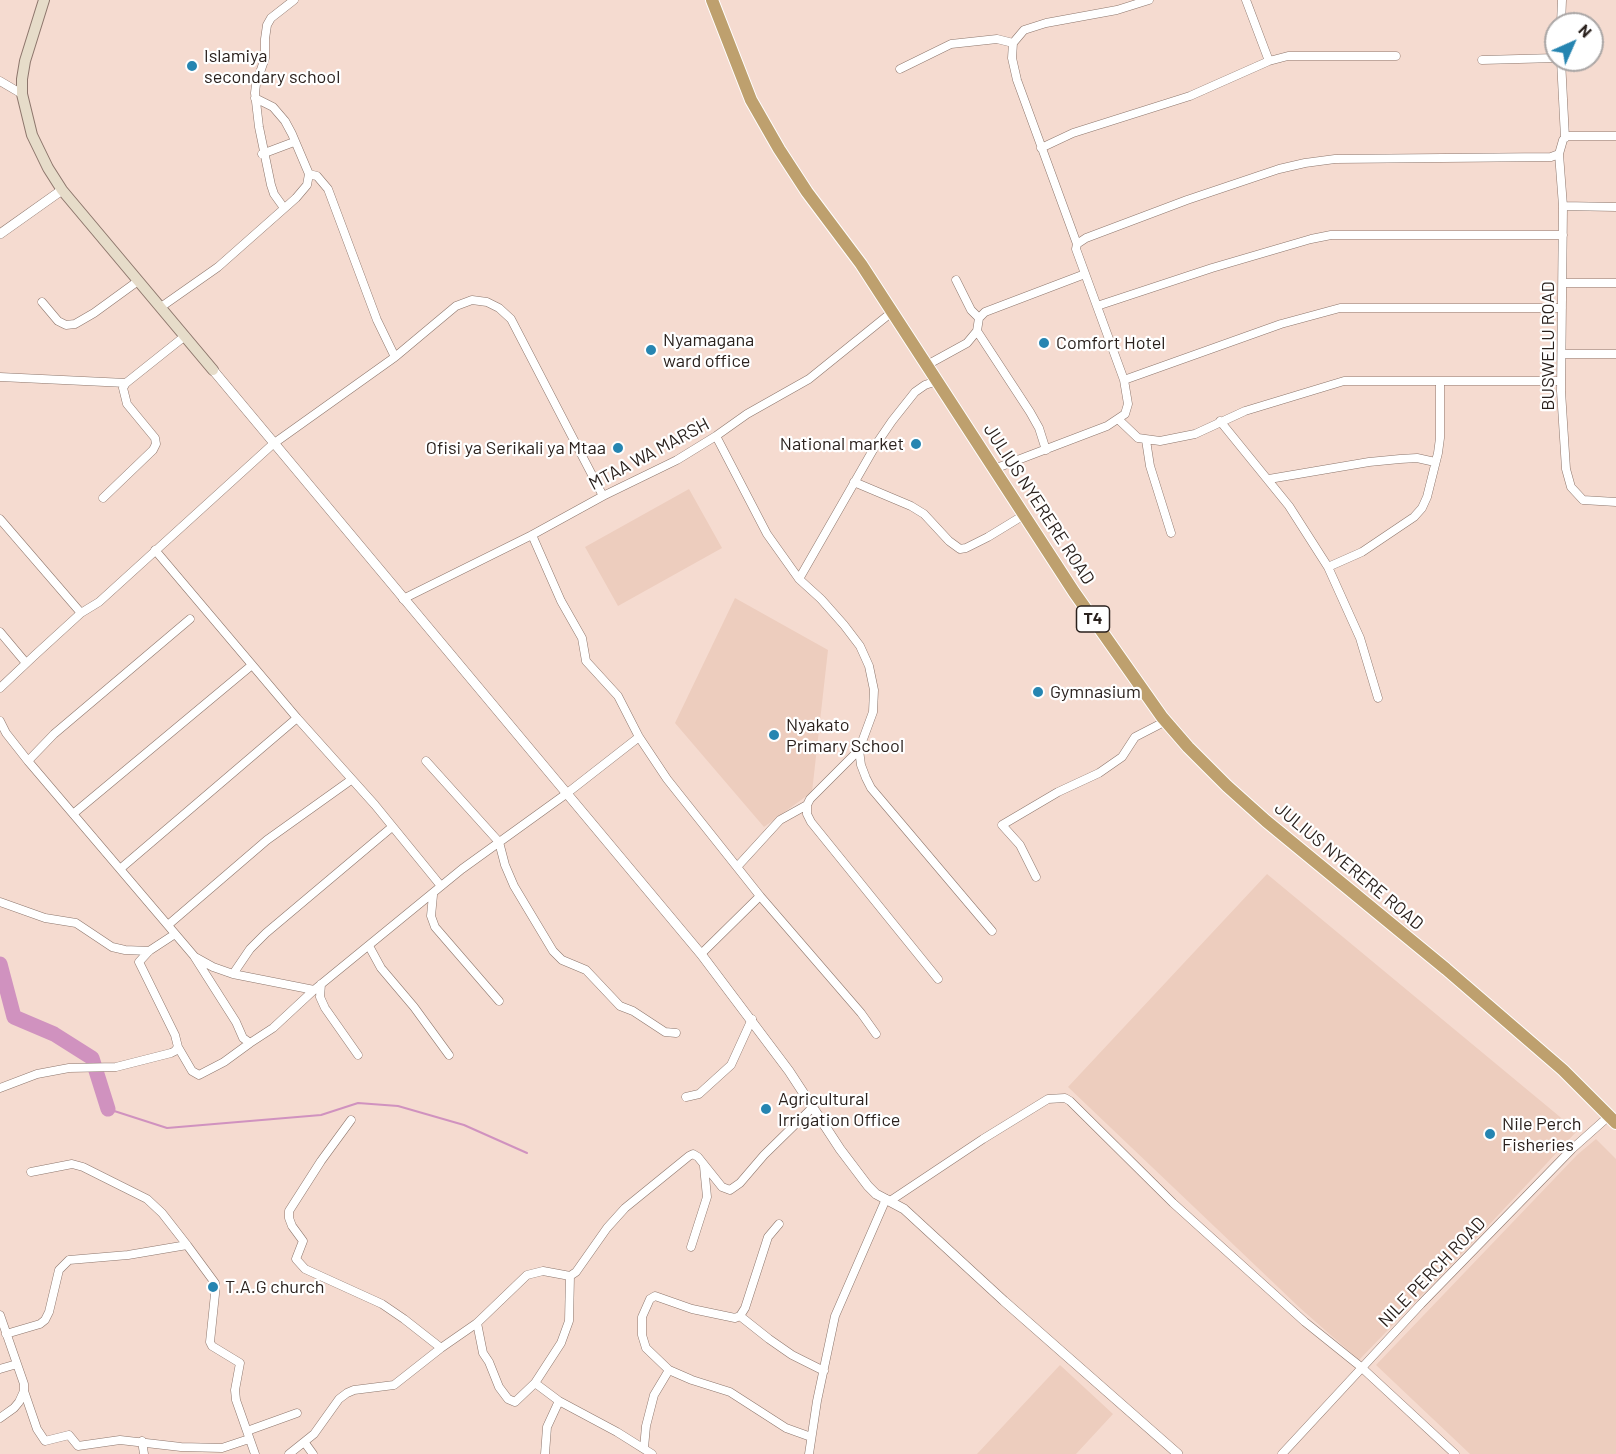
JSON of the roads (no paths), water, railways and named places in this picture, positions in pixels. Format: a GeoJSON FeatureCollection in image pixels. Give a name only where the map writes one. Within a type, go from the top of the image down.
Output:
{"type":"FeatureCollection","features":[{"type":"Feature","properties":{"kind":"highway","name":"JULIUS NYERERE ROAD"},"geometry":{"type":"LineString","coordinates":[[712,0],[751,100],[779,149],[807,192],[861,264],[1117,655],[1166,721],[1227,786],[1266,821],[1446,969],[1563,1070],[1613,1119]]}},
{"type":"Feature","properties":{"kind":"main road"},"geometry":{"type":"LineString","coordinates":[[44,0],[25,61],[22,94],[32,135],[62,190],[213,370]]}},
{"type":"Feature","properties":{"kind":"street"},"geometry":{"type":"LineString","coordinates":[[284,208],[274,194],[263,153],[255,98],[256,84],[265,58],[266,32],[271,18],[294,0]]}},
{"type":"Feature","properties":{"kind":"street"},"geometry":{"type":"LineString","coordinates":[[1246,0],[1269,61]]}},
{"type":"Feature","properties":{"kind":"street"},"geometry":{"type":"LineString","coordinates":[[994,469],[1046,450],[1118,419],[1125,414],[1128,405],[1124,380],[1017,80],[1012,58],[1013,43],[1024,30],[1046,23],[1117,10],[1145,1]]}},
{"type":"Feature","properties":{"kind":"street"},"geometry":{"type":"LineString","coordinates":[[900,69],[951,44],[998,39],[1013,43]]}},
{"type":"Feature","properties":{"kind":"street"},"geometry":{"type":"LineString","coordinates":[[1041,148],[1073,133],[1190,96],[1269,61],[1288,56],[1396,56]]}},
{"type":"Feature","properties":{"kind":"street"},"geometry":{"type":"LineString","coordinates":[[1482,60],[1544,58]]}},
{"type":"Feature","properties":{"kind":"street"},"geometry":{"type":"LineString","coordinates":[[1077,244],[1086,238],[1187,200],[1279,169],[1305,163],[1335,159],[1551,157],[1559,154],[1565,138],[1562,72]]}},
{"type":"Feature","properties":{"kind":"street"},"geometry":{"type":"LineString","coordinates":[[0,81],[22,94]]}},
{"type":"Feature","properties":{"kind":"street"},"geometry":{"type":"LineString","coordinates":[[162,308],[218,267],[307,185],[309,174],[292,134],[279,112],[255,98]]}},
{"type":"Feature","properties":{"kind":"street"},"geometry":{"type":"LineString","coordinates":[[1565,138],[1616,136]]}},
{"type":"Feature","properties":{"kind":"street"},"geometry":{"type":"LineString","coordinates":[[263,153],[294,142]]}},
{"type":"Feature","properties":{"kind":"street","name":"BUSWELU ROAD"},"geometry":{"type":"LineString","coordinates":[[1559,154],[1563,206],[1561,381],[1566,469],[1571,487],[1583,500],[1616,502]]}},
{"type":"Feature","properties":{"kind":"street"},"geometry":{"type":"LineString","coordinates":[[309,174],[317,176],[327,189],[377,320],[395,357]]}},
{"type":"Feature","properties":{"kind":"street"},"geometry":{"type":"LineString","coordinates":[[0,234],[62,190]]}},
{"type":"Feature","properties":{"kind":"street"},"geometry":{"type":"LineString","coordinates":[[1563,206],[1616,207]]}},
{"type":"Feature","properties":{"kind":"street"},"geometry":{"type":"LineString","coordinates":[[1097,306],[1245,258],[1331,235],[1563,235]]}},
{"type":"Feature","properties":{"kind":"street"},"geometry":{"type":"LineString","coordinates":[[927,365],[967,343],[977,331],[979,318],[985,312],[1085,274]]}},
{"type":"Feature","properties":{"kind":"street"},"geometry":{"type":"LineString","coordinates":[[956,280],[971,310],[979,318]]}},
{"type":"Feature","properties":{"kind":"street"},"geometry":{"type":"LineString","coordinates":[[42,302],[58,321],[66,325],[75,324],[138,281]]}},
{"type":"Feature","properties":{"kind":"street"},"geometry":{"type":"LineString","coordinates":[[1563,283],[1616,283]]}},
{"type":"Feature","properties":{"kind":"street"},"geometry":{"type":"LineString","coordinates":[[0,688],[81,613],[99,602],[273,444],[395,357],[456,306],[472,300],[487,302],[499,308],[511,319],[603,496]]}},
{"type":"Feature","properties":{"kind":"street"},"geometry":{"type":"LineString","coordinates":[[1124,380],[1281,324],[1340,308],[1562,308]]}},
{"type":"Feature","properties":{"kind":"street","name":"MTAA WA MARSH"},"geometry":{"type":"LineString","coordinates":[[404,599],[677,460],[717,436],[747,414],[809,379],[892,312]]}},
{"type":"Feature","properties":{"kind":"street"},"geometry":{"type":"LineString","coordinates":[[977,331],[1030,412],[1039,428],[1046,450]]}},
{"type":"Feature","properties":{"kind":"street"},"geometry":{"type":"LineString","coordinates":[[103,498],[153,450],[156,444],[155,438],[127,404],[123,388],[126,383],[185,336]]}},
{"type":"Feature","properties":{"kind":"street"},"geometry":{"type":"LineString","coordinates":[[1563,354],[1616,354]]}},
{"type":"Feature","properties":{"kind":"street"},"geometry":{"type":"LineString","coordinates":[[213,370],[701,954],[752,1019],[840,1149],[868,1186],[904,1209],[1013,1309],[1178,1454]]}},
{"type":"Feature","properties":{"kind":"street"},"geometry":{"type":"LineString","coordinates":[[0,377],[126,383]]}},
{"type":"Feature","properties":{"kind":"street"},"geometry":{"type":"LineString","coordinates":[[800,579],[877,443],[915,392],[937,381]]}},
{"type":"Feature","properties":{"kind":"street"},"geometry":{"type":"LineString","coordinates":[[1118,419],[1138,438],[1177,439],[1195,434],[1245,411],[1344,381],[1561,381]]}},
{"type":"Feature","properties":{"kind":"street"},"geometry":{"type":"LineString","coordinates":[[1328,567],[1362,552],[1414,517],[1422,508],[1436,462],[1440,438],[1440,382]]}},
{"type":"Feature","properties":{"kind":"street"},"geometry":{"type":"LineString","coordinates":[[1220,421],[1289,506],[1328,567],[1360,638],[1378,698]]}},
{"type":"Feature","properties":{"kind":"street"},"geometry":{"type":"LineString","coordinates":[[717,436],[756,516],[800,579],[844,625],[860,646],[869,666],[874,690],[873,712],[859,750],[810,799],[807,814],[811,822],[938,979]]}},
{"type":"Feature","properties":{"kind":"street"},"geometry":{"type":"LineString","coordinates":[[1146,440],[1150,466],[1172,533]]}},
{"type":"Feature","properties":{"kind":"street"},"geometry":{"type":"LineString","coordinates":[[1269,479],[1389,460],[1417,458],[1436,462]]}},
{"type":"Feature","properties":{"kind":"street"},"geometry":{"type":"LineString","coordinates":[[854,482],[911,506],[924,514],[949,541],[960,549],[988,537],[1024,515]]}},
{"type":"Feature","properties":{"kind":"street"},"geometry":{"type":"LineString","coordinates":[[0,519],[81,613]]}},
{"type":"Feature","properties":{"kind":"street"},"geometry":{"type":"LineString","coordinates":[[532,535],[561,601],[582,638],[586,661],[618,696],[639,738],[667,779],[760,896],[861,1013],[876,1034]]}},
{"type":"Feature","properties":{"kind":"street"},"geometry":{"type":"LineString","coordinates":[[155,550],[441,886]]}},
{"type":"Feature","properties":{"kind":"street"},"geometry":{"type":"LineString","coordinates":[[28,761],[54,735],[190,619]]}},
{"type":"Feature","properties":{"kind":"street"},"geometry":{"type":"LineString","coordinates":[[0,632],[26,663]]}},
{"type":"Feature","properties":{"kind":"street"},"geometry":{"type":"LineString","coordinates":[[73,814],[252,665]]}},
{"type":"Feature","properties":{"kind":"street"},"geometry":{"type":"LineString","coordinates":[[120,869],[297,718]]}},
{"type":"Feature","properties":{"kind":"street"},"geometry":{"type":"LineString","coordinates":[[0,721],[6,733],[28,761],[194,956],[216,989],[243,1038],[250,1043]]}},
{"type":"Feature","properties":{"kind":"street"},"geometry":{"type":"LineString","coordinates":[[1036,877],[1020,845],[1002,825],[1058,792],[1099,773],[1122,757],[1136,737],[1166,721]]}},
{"type":"Feature","properties":{"kind":"street"},"geometry":{"type":"LineString","coordinates":[[175,934],[140,958],[140,967],[175,1035],[178,1047],[192,1071],[199,1075],[224,1062],[273,1028],[318,987],[433,895],[441,886],[639,738]]}},
{"type":"Feature","properties":{"kind":"street"},"geometry":{"type":"LineString","coordinates":[[859,750],[861,765],[871,788],[992,931]]}},
{"type":"Feature","properties":{"kind":"street"},"geometry":{"type":"LineString","coordinates":[[426,761],[499,843],[514,886],[554,951],[562,960],[586,970],[620,1006],[633,1011],[665,1032],[676,1033]]}},
{"type":"Feature","properties":{"kind":"street"},"geometry":{"type":"LineString","coordinates":[[168,925],[267,840],[351,780]]}},
{"type":"Feature","properties":{"kind":"street"},"geometry":{"type":"LineString","coordinates":[[737,867],[780,820],[807,805]]}},
{"type":"Feature","properties":{"kind":"street"},"geometry":{"type":"LineString","coordinates":[[233,974],[250,949],[266,933],[392,827]]}},
{"type":"Feature","properties":{"kind":"street"},"geometry":{"type":"LineString","coordinates":[[433,895],[431,916],[435,927],[499,1001]]}},
{"type":"Feature","properties":{"kind":"street"},"geometry":{"type":"LineString","coordinates":[[701,954],[760,896]]}},
{"type":"Feature","properties":{"kind":"street"},"geometry":{"type":"LineString","coordinates":[[0,903],[45,918],[76,923],[112,947],[149,951]]}},
{"type":"Feature","properties":{"kind":"street"},"geometry":{"type":"LineString","coordinates":[[369,946],[381,968],[449,1054]]}},
{"type":"Feature","properties":{"kind":"street"},"geometry":{"type":"LineString","coordinates":[[194,956],[213,967],[233,974],[318,987]]}},
{"type":"Feature","properties":{"kind":"street"},"geometry":{"type":"LineString","coordinates":[[318,987],[325,1008],[358,1055]]}},
{"type":"Feature","properties":{"kind":"street"},"geometry":{"type":"LineString","coordinates":[[686,1097],[699,1094],[730,1065],[752,1019]]}},
{"type":"Feature","properties":{"kind":"street"},"geometry":{"type":"LineString","coordinates":[[0,1088],[33,1075],[69,1068],[106,1069],[171,1053],[178,1047]]}},
{"type":"Feature","properties":{"kind":"street"},"geometry":{"type":"LineString","coordinates":[[809,1454],[835,1316],[888,1200],[1048,1099],[1058,1097],[1070,1101],[1173,1203],[1305,1322],[1361,1367],[1455,1454]]}},
{"type":"Feature","properties":{"kind":"street"},"geometry":{"type":"LineString","coordinates":[[289,1454],[314,1434],[339,1399],[354,1390],[394,1385],[477,1323],[527,1275],[543,1271],[570,1276],[576,1272],[607,1228],[625,1208],[689,1156],[696,1155],[726,1190],[734,1188],[813,1107]]}},
{"type":"Feature","properties":{"kind":"street","name":"NILE PERCH ROAD"},"geometry":{"type":"LineString","coordinates":[[1282,1454],[1361,1367],[1572,1149],[1613,1119]]}},
{"type":"Feature","properties":{"kind":"street"},"geometry":{"type":"LineString","coordinates":[[351,1120],[289,1211],[292,1226],[303,1241],[296,1259],[305,1269],[382,1304],[404,1318],[441,1348]]}},
{"type":"Feature","properties":{"kind":"street"},"geometry":{"type":"LineString","coordinates":[[31,1172],[72,1164],[83,1167],[147,1199],[187,1245],[215,1282],[210,1342],[212,1346],[240,1363],[235,1390],[236,1400],[255,1454]]}},
{"type":"Feature","properties":{"kind":"street"},"geometry":{"type":"LineString","coordinates":[[691,1247],[707,1197],[704,1166]]}},
{"type":"Feature","properties":{"kind":"street"},"geometry":{"type":"LineString","coordinates":[[779,1224],[768,1237],[745,1308],[740,1316],[735,1318],[692,1309],[656,1296],[653,1297],[642,1317],[642,1335],[646,1348],[669,1370],[730,1392],[786,1428],[811,1437]]}},
{"type":"Feature","properties":{"kind":"street"},"geometry":{"type":"LineString","coordinates":[[6,1334],[40,1324],[45,1320],[59,1270],[69,1260],[128,1255],[187,1245]]}},
{"type":"Feature","properties":{"kind":"street"},"geometry":{"type":"LineString","coordinates":[[477,1323],[483,1353],[499,1387],[508,1399],[515,1401],[535,1383],[565,1333],[569,1321],[570,1276]]}},
{"type":"Feature","properties":{"kind":"street"},"geometry":{"type":"LineString","coordinates":[[0,1315],[41,1438],[49,1441],[69,1435],[79,1450],[120,1440],[181,1447],[222,1448],[297,1413]]}},
{"type":"Feature","properties":{"kind":"street"},"geometry":{"type":"LineString","coordinates":[[740,1316],[792,1355],[824,1371]]}},
{"type":"Feature","properties":{"kind":"street"},"geometry":{"type":"LineString","coordinates":[[0,1369],[17,1364]]}},
{"type":"Feature","properties":{"kind":"street"},"geometry":{"type":"LineString","coordinates":[[644,1448],[646,1426],[654,1395],[669,1370]]}},
{"type":"Feature","properties":{"kind":"street"},"geometry":{"type":"LineString","coordinates":[[535,1383],[559,1401],[651,1454]]}},
{"type":"Feature","properties":{"kind":"street"},"geometry":{"type":"LineString","coordinates":[[0,1418],[14,1408],[24,1391]]}},
{"type":"Feature","properties":{"kind":"street"},"geometry":{"type":"LineString","coordinates":[[545,1454],[547,1427],[559,1401]]}},
{"type":"Feature","properties":{"kind":"street"},"geometry":{"type":"LineString","coordinates":[[142,1441],[144,1454]]}},
{"type":"Feature","properties":{"kind":"street"},"geometry":{"type":"LineString","coordinates":[[305,1443],[313,1454]]}},
{"type":"Feature","properties":{"kind":"waterway"},"geometry":{"type":"LineString","coordinates":[[0,964],[14,1017],[54,1034],[92,1058],[108,1109]]}},
{"type":"Feature","properties":{"kind":"waterway"},"geometry":{"type":"LineString","coordinates":[[108,1109],[167,1128],[321,1115],[358,1103],[398,1106],[464,1125],[527,1153]]}},
{"type":"Feature","properties":{"kind":"place","name":"Islamiya secondary school"},"geometry":{"type":"Point","coordinates":[192,66]}},
{"type":"Feature","properties":{"kind":"place","name":"Comfort Hotel"},"geometry":{"type":"Point","coordinates":[1044,343]}},
{"type":"Feature","properties":{"kind":"place","name":"Nyamagana ward office"},"geometry":{"type":"Point","coordinates":[651,350]}},
{"type":"Feature","properties":{"kind":"place","name":"National market"},"geometry":{"type":"Point","coordinates":[916,444]}},
{"type":"Feature","properties":{"kind":"place","name":"Ofisi ya Serikali ya Mtaa"},"geometry":{"type":"Point","coordinates":[618,448]}},
{"type":"Feature","properties":{"kind":"place","name":"Gymnasium"},"geometry":{"type":"Point","coordinates":[1038,692]}},
{"type":"Feature","properties":{"kind":"place","name":"Nyakato Primary School"},"geometry":{"type":"Point","coordinates":[774,735]}},
{"type":"Feature","properties":{"kind":"place","name":"Agricultural Irrigation Office"},"geometry":{"type":"Point","coordinates":[766,1109]}},
{"type":"Feature","properties":{"kind":"place","name":"Nile Perch Fisheries"},"geometry":{"type":"Point","coordinates":[1490,1134]}},
{"type":"Feature","properties":{"kind":"place","name":"T.A.G church"},"geometry":{"type":"Point","coordinates":[213,1287]}}]}
